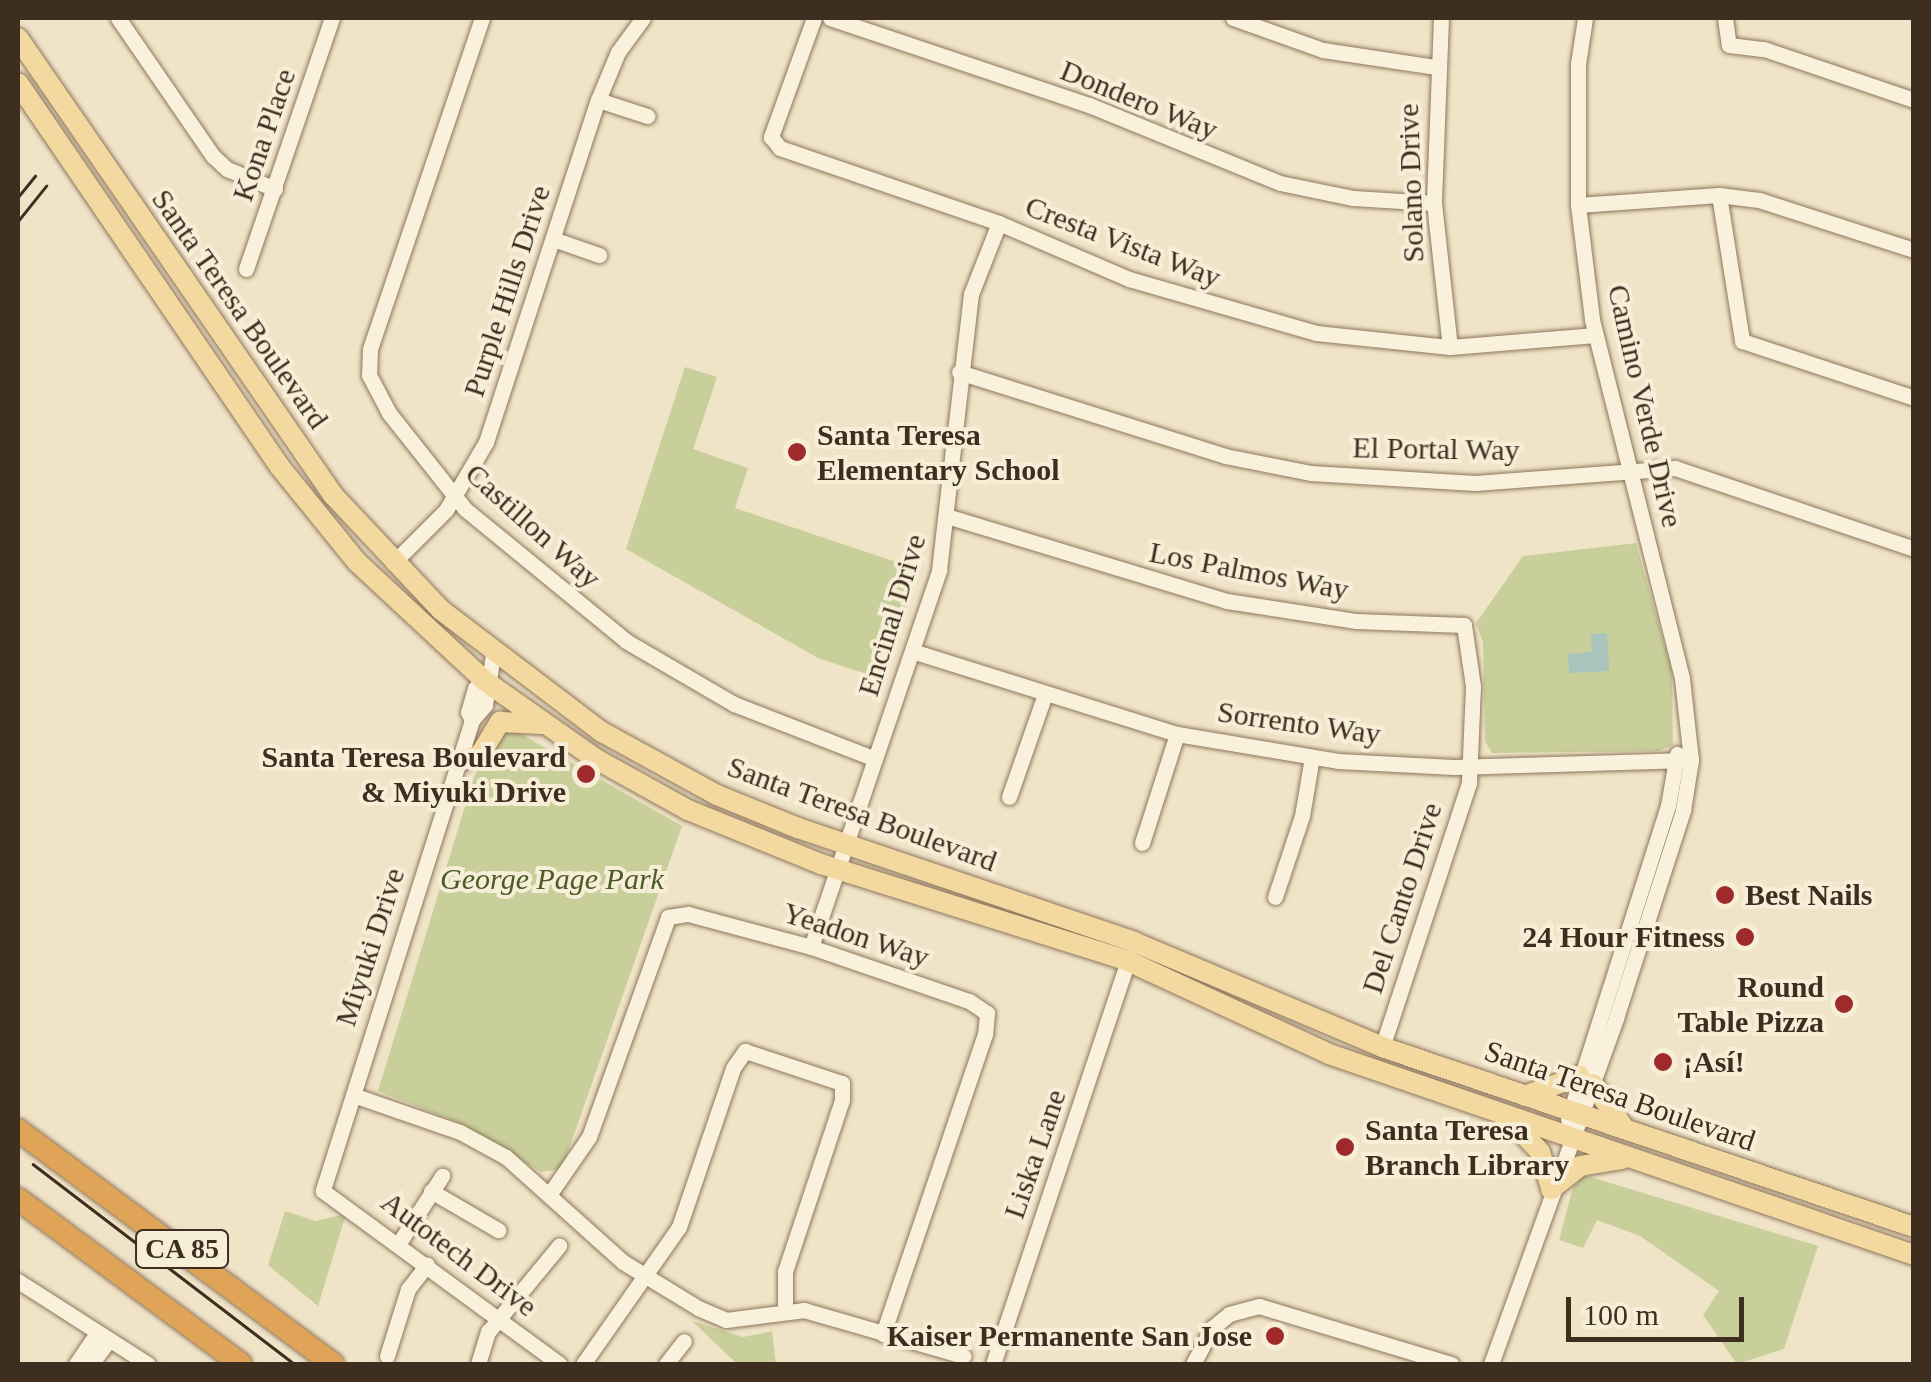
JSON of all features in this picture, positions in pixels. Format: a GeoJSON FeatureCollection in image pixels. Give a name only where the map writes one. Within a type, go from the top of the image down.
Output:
{"type":"FeatureCollection","features":[{"type":"Feature","properties":{"kind":"highway","name":"CA 85"},"geometry":{"type":"LineString","coordinates":[[24,1134],[333,1364]]}},
{"type":"Feature","properties":{"kind":"highway","name":"CA 85"},"geometry":{"type":"LineString","coordinates":[[18,1199],[241,1364]]}},
{"type":"Feature","properties":{"kind":"main road","name":"Santa Teresa Boulevard"},"geometry":{"type":"LineString","coordinates":[[18,38],[282,424],[393,562],[492,655],[662,768],[847,844],[1134,942],[1382,1047],[1914,1227]]}},
{"type":"Feature","properties":{"kind":"main road","name":"Santa Teresa Boulevard"},"geometry":{"type":"LineString","coordinates":[[18,83],[309,505],[401,606],[485,681],[542,724],[688,810],[838,870],[1128,961],[1316,1049],[1509,1120],[1914,1255]]}},
{"type":"Feature","properties":{"kind":"main road"},"geometry":{"type":"LineString","coordinates":[[459,760],[480,755],[500,722],[542,724]]}},
{"type":"Feature","properties":{"kind":"main road"},"geometry":{"type":"LineString","coordinates":[[1524,1096],[1586,1080],[1626,1129]]}},
{"type":"Feature","properties":{"kind":"main road"},"geometry":{"type":"LineString","coordinates":[[1509,1120],[1540,1152],[1550,1188],[1580,1166],[1626,1158]]}},
{"type":"Feature","properties":{"kind":"main road"},"geometry":{"type":"LineString","coordinates":[[1886,1245],[1914,1268]]}},
{"type":"Feature","properties":{"kind":"street"},"geometry":{"type":"LineString","coordinates":[[118,18],[213,156],[226,169],[276,188]]}},
{"type":"Feature","properties":{"kind":"street","name":"Kona Place"},"geometry":{"type":"LineString","coordinates":[[246,269],[332,18]]}},
{"type":"Feature","properties":{"kind":"street","name":"Castillon Way"},"geometry":{"type":"LineString","coordinates":[[482,18],[367,362],[389,414],[455,497],[567,597],[677,673],[734,704],[875,759]]}},
{"type":"Feature","properties":{"kind":"street","name":"Purple Hills Drive"},"geometry":{"type":"LineString","coordinates":[[393,562],[455,497],[486,442],[598,100],[618,52],[644,18]]}},
{"type":"Feature","properties":{"kind":"street","name":"Cresta Vista Way"},"geometry":{"type":"LineString","coordinates":[[814,18],[772,137],[780,148],[999,222],[1128,279],[1231,312],[1316,333],[1450,347],[1596,335]]}},
{"type":"Feature","properties":{"kind":"street","name":"Dondero Way"},"geometry":{"type":"LineString","coordinates":[[830,18],[1089,105],[1280,183],[1353,198],[1434,203]]}},
{"type":"Feature","properties":{"kind":"street"},"geometry":{"type":"LineString","coordinates":[[1233,18],[1323,50],[1435,67]]}},
{"type":"Feature","properties":{"kind":"street","name":"Solano Drive"},"geometry":{"type":"LineString","coordinates":[[1441,18],[1435,67],[1434,203],[1450,347]]}},
{"type":"Feature","properties":{"kind":"street","name":"Camino Verde Drive"},"geometry":{"type":"LineString","coordinates":[[1491,1364],[1568,1139],[1684,756],[1682,678],[1633,470],[1596,335],[1578,205],[1578,64],[1585,18]]}},
{"type":"Feature","properties":{"kind":"street"},"geometry":{"type":"LineString","coordinates":[[1725,18],[1729,45],[1764,49],[1914,100]]}},
{"type":"Feature","properties":{"kind":"street"},"geometry":{"type":"LineString","coordinates":[[598,100],[647,116]]}},
{"type":"Feature","properties":{"kind":"street"},"geometry":{"type":"LineString","coordinates":[[1578,205],[1719,195],[1759,200],[1914,250]]}},
{"type":"Feature","properties":{"kind":"street"},"geometry":{"type":"LineString","coordinates":[[1719,195],[1742,341],[1914,398]]}},
{"type":"Feature","properties":{"kind":"street","name":"Encinal Drive"},"geometry":{"type":"LineString","coordinates":[[812,947],[912,651],[950,517],[959,372],[971,294],[999,222]]}},
{"type":"Feature","properties":{"kind":"street"},"geometry":{"type":"LineString","coordinates":[[553,239],[599,255]]}},
{"type":"Feature","properties":{"kind":"street","name":"El Portal Way"},"geometry":{"type":"LineString","coordinates":[[959,372],[1225,456],[1310,473],[1475,483],[1633,470],[1698,474],[1914,549]]}},
{"type":"Feature","properties":{"kind":"street","name":"Los Palmos Way"},"geometry":{"type":"LineString","coordinates":[[950,517],[1227,601],[1356,621],[1464,625],[1473,686],[1472,766]]}},
{"type":"Feature","properties":{"kind":"street","name":"Sorrento Way"},"geometry":{"type":"LineString","coordinates":[[912,651],[1178,734],[1312,757],[1472,766],[1684,756]]}},
{"type":"Feature","properties":{"kind":"street","name":"Miyuki Drive"},"geometry":{"type":"LineString","coordinates":[[323,1191],[472,720],[485,705],[485,681],[492,655]]}},
{"type":"Feature","properties":{"kind":"street"},"geometry":{"type":"LineString","coordinates":[[1009,798],[1044,694]]}},
{"type":"Feature","properties":{"kind":"street"},"geometry":{"type":"LineString","coordinates":[[1142,843],[1178,734]]}},
{"type":"Feature","properties":{"kind":"street"},"geometry":{"type":"LineString","coordinates":[[1275,897],[1302,816],[1312,757]]}},
{"type":"Feature","properties":{"kind":"street","name":"Del Canto Drive"},"geometry":{"type":"LineString","coordinates":[[1382,1047],[1472,766]]}},
{"type":"Feature","properties":{"kind":"street","name":"Yeadon Way"},"geometry":{"type":"LineString","coordinates":[[552,1192],[589,1137],[657,933],[668,917],[688,914],[812,947],[969,1000],[987,1013],[883,1334]]}},
{"type":"Feature","properties":{"kind":"street","name":"Liska Lane"},"geometry":{"type":"LineString","coordinates":[[993,1364],[1128,961]]}},
{"type":"Feature","properties":{"kind":"street"},"geometry":{"type":"LineString","coordinates":[[583,1364],[648,1279],[679,1227],[733,1068],[745,1051],[766,1053],[842,1082],[842,1100],[785,1271],[785,1310]]}},
{"type":"Feature","properties":{"kind":"street"},"geometry":{"type":"LineString","coordinates":[[353,1095],[460,1132],[552,1192],[648,1279],[726,1320],[785,1310],[963,1356]]}},
{"type":"Feature","properties":{"kind":"street"},"geometry":{"type":"LineString","coordinates":[[399,1243],[442,1176]]}},
{"type":"Feature","properties":{"kind":"street","name":"Autotech Drive"},"geometry":{"type":"LineString","coordinates":[[323,1191],[559,1364]]}},
{"type":"Feature","properties":{"kind":"street"},"geometry":{"type":"LineString","coordinates":[[431,1191],[498,1230]]}},
{"type":"Feature","properties":{"kind":"street"},"geometry":{"type":"LineString","coordinates":[[478,1364],[488,1332],[502,1321],[559,1246]]}},
{"type":"Feature","properties":{"kind":"street"},"geometry":{"type":"LineString","coordinates":[[387,1356],[408,1288],[427,1265]]}},
{"type":"Feature","properties":{"kind":"street"},"geometry":{"type":"LineString","coordinates":[[18,1281],[148,1364]]}},
{"type":"Feature","properties":{"kind":"street"},"geometry":{"type":"LineString","coordinates":[[1193,1364],[1212,1328],[1229,1314],[1258,1306],[1451,1364]]}},
{"type":"Feature","properties":{"kind":"street"},"geometry":{"type":"LineString","coordinates":[[76,1364],[103,1336]]}},
{"type":"Feature","properties":{"kind":"street"},"geometry":{"type":"LineString","coordinates":[[92,1364],[103,1336]]}},
{"type":"Feature","properties":{"kind":"street"},"geometry":{"type":"LineString","coordinates":[[666,1364],[684,1341]]}},
{"type":"Feature","properties":{"kind":"green space"},"geometry":{"type":"Polygon","coordinates":[[[685,367],[717,377],[693,449],[748,468],[735,508],[920,570],[884,680],[818,658],[626,549],[685,367]]]}},
{"type":"Feature","properties":{"kind":"green space"},"geometry":{"type":"Polygon","coordinates":[[[1636,543],[1672,672],[1673,745],[1659,751],[1492,753],[1485,741],[1483,643],[1476,623],[1523,556],[1636,543]]]}},
{"type":"Feature","properties":{"kind":"green space","name":"George Page Park"},"geometry":{"type":"Polygon","coordinates":[[[502,723],[682,826],[562,1169],[541,1172],[462,1124],[378,1091],[474,777],[502,723]]]}},
{"type":"Feature","properties":{"kind":"green space"},"geometry":{"type":"Polygon","coordinates":[[[1584,1175],[1818,1246],[1784,1349],[1737,1364],[1703,1315],[1719,1291],[1640,1236],[1597,1220],[1583,1248],[1559,1240],[1573,1187],[1584,1175]]]}},
{"type":"Feature","properties":{"kind":"green space"},"geometry":{"type":"Polygon","coordinates":[[[285,1211],[316,1221],[346,1214],[318,1306],[268,1265],[285,1211]]]}},
{"type":"Feature","properties":{"kind":"green space"},"geometry":{"type":"Polygon","coordinates":[[[692,1321],[743,1337],[772,1331],[776,1364],[737,1364],[692,1321]]]}},
{"type":"Feature","properties":{"kind":"water"},"geometry":{"type":"Polygon","coordinates":[[[1607,633],[1609,671],[1569,673],[1568,654],[1592,652],[1591,634],[1607,633]]]}},
{"type":"Feature","properties":{"kind":"tram line"},"geometry":{"type":"LineString","coordinates":[[18,197],[35,176]]}},
{"type":"Feature","properties":{"kind":"tram line"},"geometry":{"type":"LineString","coordinates":[[18,221],[46,186]]}},
{"type":"Feature","properties":{"kind":"tram line"},"geometry":{"type":"LineString","coordinates":[[33,1164],[295,1364]]}},
{"type":"Feature","properties":{"kind":"place","name":"Santa Teresa Elementary School"},"geometry":{"type":"Point","coordinates":[797,452]}},
{"type":"Feature","properties":{"kind":"place","name":"Santa Teresa Boulevard & Miyuki Drive"},"geometry":{"type":"Point","coordinates":[586,774]}},
{"type":"Feature","properties":{"kind":"place","name":"Best Nails"},"geometry":{"type":"Point","coordinates":[1725,895]}},
{"type":"Feature","properties":{"kind":"place","name":"24 Hour Fitness"},"geometry":{"type":"Point","coordinates":[1745,937]}},
{"type":"Feature","properties":{"kind":"place","name":"Round Table Pizza"},"geometry":{"type":"Point","coordinates":[1844,1004]}},
{"type":"Feature","properties":{"kind":"place","name":"¡Así!"},"geometry":{"type":"Point","coordinates":[1663,1062]}},
{"type":"Feature","properties":{"kind":"place","name":"Santa Teresa Branch Library"},"geometry":{"type":"Point","coordinates":[1345,1147]}},
{"type":"Feature","properties":{"kind":"place","name":"Kaiser Permanente San Jose"},"geometry":{"type":"Point","coordinates":[1275,1336]}}]}
